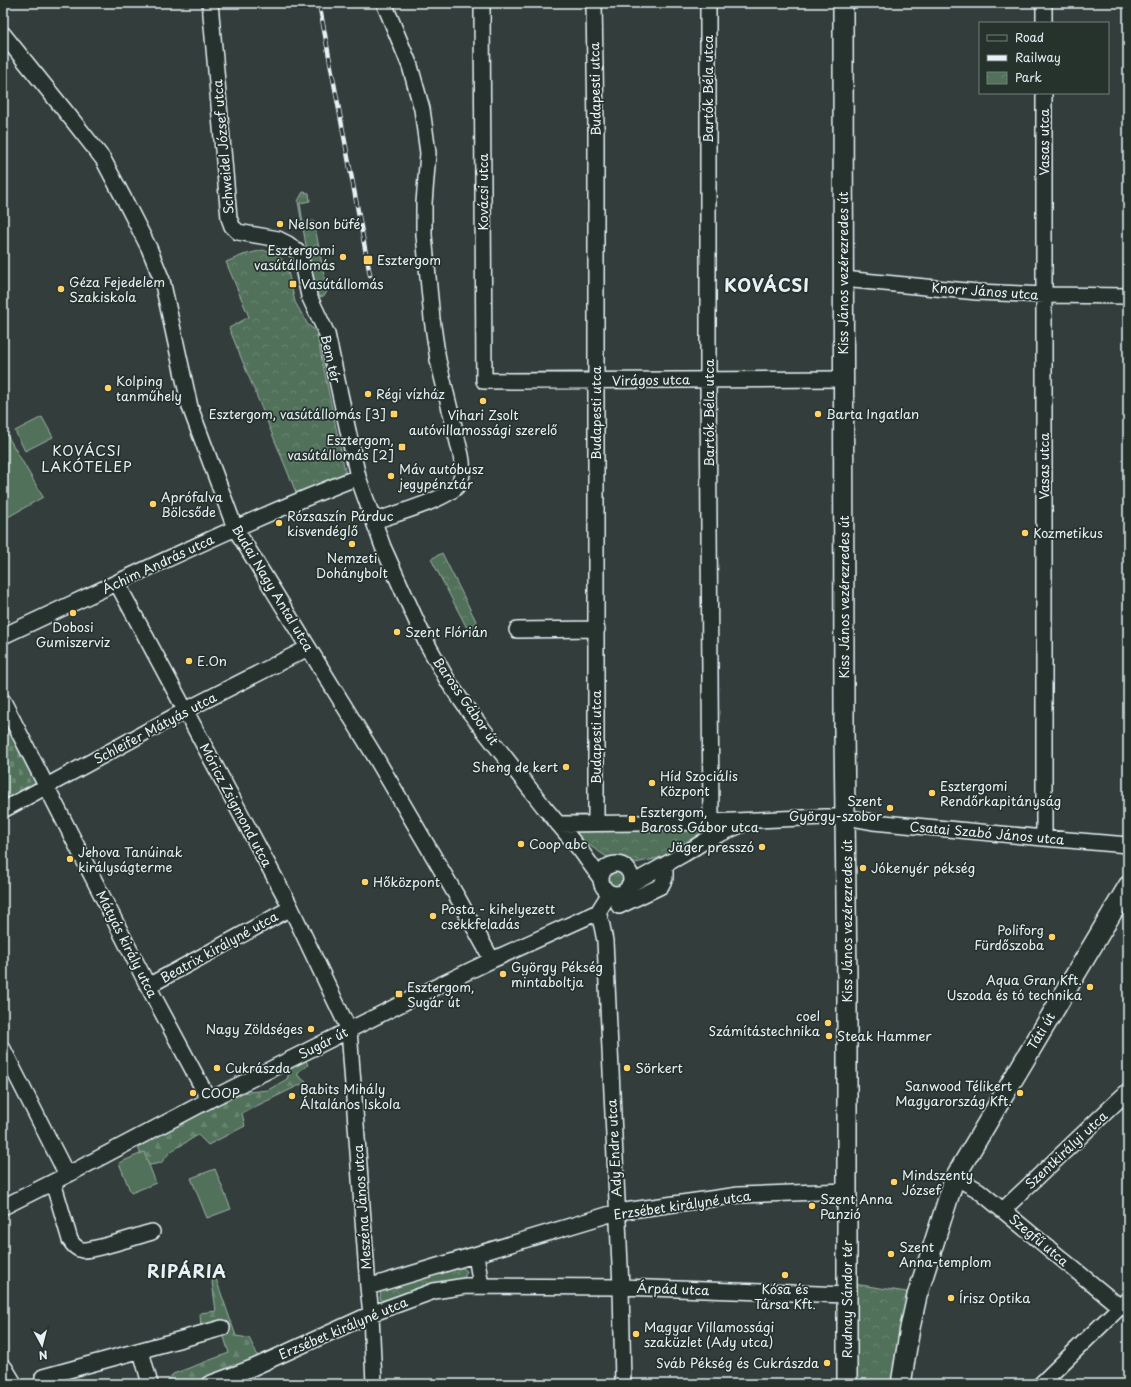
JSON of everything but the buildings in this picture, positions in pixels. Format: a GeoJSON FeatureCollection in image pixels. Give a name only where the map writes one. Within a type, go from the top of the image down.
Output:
{"type":"FeatureCollection","features":[{"type":"Feature","properties":{"kind":"main road","name":"Kiss János vezérezredes út"},"geometry":{"type":"LineString","coordinates":[[842,3],[847,1191]]}},
{"type":"Feature","properties":{"kind":"main road","name":"Táti út"},"geometry":{"type":"LineString","coordinates":[[955,1177],[1128,886]]}},
{"type":"Feature","properties":{"kind":"main road"},"geometry":{"type":"LineString","coordinates":[[901,1384],[917,1296],[955,1177]]}},
{"type":"Feature","properties":{"kind":"main road","name":"Rudnay Sándor tér"},"geometry":{"type":"LineString","coordinates":[[847,1191],[847,1384]]}},
{"type":"Feature","properties":{"kind":"main road"},"geometry":{"type":"LineString","coordinates":[[3,1369],[12,1384]]}},
{"type":"Feature","properties":{"kind":"street","name":"Schweidel József utca"},"geometry":{"type":"LineString","coordinates":[[210,3],[229,218],[232,226],[238,232],[278,239],[292,246]]}},
{"type":"Feature","properties":{"kind":"street"},"geometry":{"type":"LineString","coordinates":[[374,521],[448,494],[459,484],[462,479],[463,468],[438,360],[432,318],[424,224],[428,153],[422,109],[407,57],[384,3]]}},
{"type":"Feature","properties":{"kind":"street","name":"Kovácsi utca"},"geometry":{"type":"LineString","coordinates":[[482,3],[484,381]]}},
{"type":"Feature","properties":{"kind":"street","name":"Budapesti utca"},"geometry":{"type":"LineString","coordinates":[[594,3],[596,128],[596,823]]}},
{"type":"Feature","properties":{"kind":"street","name":"Bartók Béla utca"},"geometry":{"type":"LineString","coordinates":[[708,3],[708,379],[711,822]]}},
{"type":"Feature","properties":{"kind":"street"},"geometry":{"type":"LineString","coordinates":[[1044,3],[1044,22]]}},
{"type":"Feature","properties":{"kind":"street","name":"Budai Nagy Antal utca"},"geometry":{"type":"LineString","coordinates":[[3,34],[103,159],[149,248],[162,280],[190,407],[235,528],[376,758],[459,900],[492,960]]}},
{"type":"Feature","properties":{"kind":"street","name":"Vasas utca"},"geometry":{"type":"LineString","coordinates":[[1044,94],[1044,838]]}},
{"type":"Feature","properties":{"kind":"street","name":"Bem tér"},"geometry":{"type":"LineString","coordinates":[[292,246],[301,256],[309,296],[327,334],[358,477]]}},
{"type":"Feature","properties":{"kind":"street","name":"Knorr János utca"},"geometry":{"type":"LineString","coordinates":[[843,279],[977,292],[1128,296]]}},
{"type":"Feature","properties":{"kind":"street","name":"Virágos utca"},"geometry":{"type":"LineString","coordinates":[[484,381],[843,379]]}},
{"type":"Feature","properties":{"kind":"street","name":"Baross Gábor út"},"geometry":{"type":"LineString","coordinates":[[358,477],[383,547],[409,607],[425,640],[450,683],[468,710],[558,824],[608,879]]}},
{"type":"Feature","properties":{"kind":"street","name":"Áchim András utca"},"geometry":{"type":"LineString","coordinates":[[3,636],[235,528],[294,502],[358,477]]}},
{"type":"Feature","properties":{"kind":"street","name":"Móricz Zsigmond utca"},"geometry":{"type":"LineString","coordinates":[[118,583],[291,908],[348,1030]]}},
{"type":"Feature","properties":{"kind":"street"},"geometry":{"type":"LineString","coordinates":[[517,630],[597,628]]}},
{"type":"Feature","properties":{"kind":"street","name":"Schleifer Mátyás utca"},"geometry":{"type":"LineString","coordinates":[[3,810],[186,710],[308,648]]}},
{"type":"Feature","properties":{"kind":"street","name":"Mátyás király utca"},"geometry":{"type":"LineString","coordinates":[[3,701],[148,986],[209,1100]]}},
{"type":"Feature","properties":{"kind":"street"},"geometry":{"type":"LineString","coordinates":[[558,824],[711,822],[846,817]]}},
{"type":"Feature","properties":{"kind":"street","name":"Csatai Szabó János utca"},"geometry":{"type":"LineString","coordinates":[[846,817],[873,822],[1128,845]]}},
{"type":"Feature","properties":{"kind":"street"},"geometry":{"type":"LineString","coordinates":[[608,879],[619,894],[629,885],[708,839],[752,820]]}},
{"type":"Feature","properties":{"kind":"street"},"geometry":{"type":"LineString","coordinates":[[608,879],[663,866]]}},
{"type":"Feature","properties":{"kind":"street"},"geometry":{"type":"LineString","coordinates":[[619,906],[661,886],[665,878],[663,866]]}},
{"type":"Feature","properties":{"kind":"street"},"geometry":{"type":"LineString","coordinates":[[608,879],[628,872],[630,881],[629,885]]}},
{"type":"Feature","properties":{"kind":"street"},"geometry":{"type":"LineString","coordinates":[[598,912],[608,879]]}},
{"type":"Feature","properties":{"kind":"street","name":"Beatrix királyné utca"},"geometry":{"type":"LineString","coordinates":[[148,986],[291,908]]}},
{"type":"Feature","properties":{"kind":"street","name":"Sugár út"},"geometry":{"type":"LineString","coordinates":[[3,1207],[348,1030],[492,960],[598,912]]}},
{"type":"Feature","properties":{"kind":"street","name":"Ady Endre utca"},"geometry":{"type":"LineString","coordinates":[[598,912],[605,941],[621,1287],[623,1384]]}},
{"type":"Feature","properties":{"kind":"street","name":"Meszéna János utca"},"geometry":{"type":"LineString","coordinates":[[348,1030],[368,1287],[372,1314],[374,1384]]}},
{"type":"Feature","properties":{"kind":"street"},"geometry":{"type":"LineString","coordinates":[[3,1049],[67,1175]]}},
{"type":"Feature","properties":{"kind":"street","name":"Szentkirályi utca"},"geometry":{"type":"LineString","coordinates":[[1003,1210],[1128,1091]]}},
{"type":"Feature","properties":{"kind":"street","name":"Szegfű utca"},"geometry":{"type":"LineString","coordinates":[[955,1177],[978,1190],[1124,1303]]}},
{"type":"Feature","properties":{"kind":"street"},"geometry":{"type":"LineString","coordinates":[[53,1182],[70,1240],[77,1248],[83,1250],[91,1249],[152,1232]]}},
{"type":"Feature","properties":{"kind":"street","name":"Erzsébet királyné utca"},"geometry":{"type":"LineString","coordinates":[[368,1287],[617,1212],[738,1195],[847,1191]]}},
{"type":"Feature","properties":{"kind":"street"},"geometry":{"type":"LineString","coordinates":[[476,1255],[481,1286]]}},
{"type":"Feature","properties":{"kind":"street","name":"Erzsébet királyné utca"},"geometry":{"type":"LineString","coordinates":[[209,1384],[252,1368],[372,1314],[434,1291],[466,1286],[500,1286]]}},
{"type":"Feature","properties":{"kind":"street","name":"Árpád utca"},"geometry":{"type":"LineString","coordinates":[[500,1286],[621,1287],[846,1295]]}},
{"type":"Feature","properties":{"kind":"street"},"geometry":{"type":"LineString","coordinates":[[1041,1384],[1124,1303]]}},
{"type":"Feature","properties":{"kind":"street"},"geometry":{"type":"LineString","coordinates":[[43,1376],[222,1328]]}},
{"type":"Feature","properties":{"kind":"street"},"geometry":{"type":"LineString","coordinates":[[140,1351],[150,1384]]}},
{"type":"Feature","properties":{"kind":"green space"},"geometry":{"type":"Polygon","coordinates":[[[303,192],[309,193],[310,201],[300,203],[303,223],[314,221],[327,291],[325,295],[321,297],[315,294],[299,207],[298,201],[303,192]]]}},
{"type":"Feature","properties":{"kind":"green space"},"geometry":{"type":"Polygon","coordinates":[[[263,250],[277,255],[286,263],[295,302],[308,325],[316,331],[346,476],[297,495],[229,328],[249,317],[226,262],[243,255],[263,250]]]}},
{"type":"Feature","properties":{"kind":"green space"},"geometry":{"type":"Polygon","coordinates":[[[42,417],[53,437],[25,451],[15,431],[42,417]]]}},
{"type":"Feature","properties":{"kind":"green space"},"geometry":{"type":"Polygon","coordinates":[[[3,428],[43,497],[3,520],[3,428]]]}},
{"type":"Feature","properties":{"kind":"green space"},"geometry":{"type":"Polygon","coordinates":[[[442,553],[478,625],[468,630],[431,559],[442,553]]]}},
{"type":"Feature","properties":{"kind":"green space"},"geometry":{"type":"Polygon","coordinates":[[[3,707],[41,783],[3,803],[3,707]]]}},
{"type":"Feature","properties":{"kind":"green space"},"geometry":{"type":"Polygon","coordinates":[[[708,829],[705,835],[681,849],[655,859],[635,863],[610,859],[581,840],[574,832],[708,829]]]}},
{"type":"Feature","properties":{"kind":"green space"},"geometry":{"type":"Polygon","coordinates":[[[616,869],[624,872],[627,880],[624,888],[616,891],[608,888],[605,880],[608,872],[616,869]]]}},
{"type":"Feature","properties":{"kind":"green space"},"geometry":{"type":"Polygon","coordinates":[[[305,1058],[308,1065],[298,1072],[298,1076],[306,1082],[242,1113],[245,1126],[208,1145],[198,1135],[170,1152],[161,1163],[145,1166],[137,1144],[239,1093],[268,1090],[287,1079],[292,1065],[305,1058]]]}},
{"type":"Feature","properties":{"kind":"green space"},"geometry":{"type":"Polygon","coordinates":[[[144,1152],[156,1183],[131,1193],[119,1163],[144,1152]]]}},
{"type":"Feature","properties":{"kind":"green space"},"geometry":{"type":"Polygon","coordinates":[[[215,1169],[231,1209],[207,1218],[191,1178],[215,1169]]]}},
{"type":"Feature","properties":{"kind":"green space"},"geometry":{"type":"Polygon","coordinates":[[[457,1264],[467,1271],[463,1280],[388,1305],[380,1299],[381,1287],[457,1264]]]}},
{"type":"Feature","properties":{"kind":"green space"},"geometry":{"type":"Polygon","coordinates":[[[215,1276],[236,1336],[249,1338],[260,1360],[245,1365],[233,1365],[197,1384],[165,1384],[173,1374],[229,1353],[223,1334],[201,1330],[200,1313],[216,1311],[212,1282],[215,1276]]]}},
{"type":"Feature","properties":{"kind":"green space"},"geometry":{"type":"Polygon","coordinates":[[[854,1284],[907,1292],[893,1384],[854,1384],[854,1284]]]}},
{"type":"Feature","properties":{"kind":"waterway"},"geometry":{"type":"LineString","coordinates":[[3,1355],[8,1364]]}},
{"type":"Feature","properties":{"kind":"railway"},"geometry":{"type":"LineString","coordinates":[[319,3],[370,275]]}},
{"type":"Feature","properties":{"kind":"place","name":"Nelson büfé"},"geometry":{"type":"Point","coordinates":[280,224]}},
{"type":"Feature","properties":{"kind":"place","name":"Esztergomi vasútállomás"},"geometry":{"type":"Point","coordinates":[343,257]}},
{"type":"Feature","properties":{"kind":"place","name":"Esztergom"},"geometry":{"type":"Point","coordinates":[368,260]}},
{"type":"Feature","properties":{"kind":"place","name":"Vasútállomás"},"geometry":{"type":"Point","coordinates":[293,284]}},
{"type":"Feature","properties":{"kind":"place","name":"Géza Fejedelem Szakiskola"},"geometry":{"type":"Point","coordinates":[61,289]}},
{"type":"Feature","properties":{"kind":"place","name":"Kolping tanműhely"},"geometry":{"type":"Point","coordinates":[108,388]}},
{"type":"Feature","properties":{"kind":"place","name":"Régi vízház"},"geometry":{"type":"Point","coordinates":[368,394]}},
{"type":"Feature","properties":{"kind":"place","name":"Vihari Zsolt autóvillamossági szerelő"},"geometry":{"type":"Point","coordinates":[483,401]}},
{"type":"Feature","properties":{"kind":"place","name":"Esztergom, vasútállomás [3]"},"geometry":{"type":"Point","coordinates":[394,414]}},
{"type":"Feature","properties":{"kind":"place","name":"Barta Ingatlan"},"geometry":{"type":"Point","coordinates":[818,414]}},
{"type":"Feature","properties":{"kind":"place","name":"Esztergom, vasútállomás [2]"},"geometry":{"type":"Point","coordinates":[402,447]}},
{"type":"Feature","properties":{"kind":"place","name":"Máv autóbusz jegypénztár"},"geometry":{"type":"Point","coordinates":[391,476]}},
{"type":"Feature","properties":{"kind":"place","name":"Aprófalva Bölcsőde"},"geometry":{"type":"Point","coordinates":[153,504]}},
{"type":"Feature","properties":{"kind":"place","name":"Rózsaszín Párduc kisvendéglő"},"geometry":{"type":"Point","coordinates":[279,523]}},
{"type":"Feature","properties":{"kind":"place","name":"Kozmetikus"},"geometry":{"type":"Point","coordinates":[1025,533]}},
{"type":"Feature","properties":{"kind":"place","name":"Nemzeti Dohánybolt"},"geometry":{"type":"Point","coordinates":[352,544]}},
{"type":"Feature","properties":{"kind":"place","name":"Dobosi Gumiszerviz"},"geometry":{"type":"Point","coordinates":[73,613]}},
{"type":"Feature","properties":{"kind":"place","name":"Szent Flórián"},"geometry":{"type":"Point","coordinates":[397,632]}},
{"type":"Feature","properties":{"kind":"place","name":"E.On"},"geometry":{"type":"Point","coordinates":[189,661]}},
{"type":"Feature","properties":{"kind":"place","name":"Sheng de kert"},"geometry":{"type":"Point","coordinates":[566,767]}},
{"type":"Feature","properties":{"kind":"place","name":"Híd Szociális Központ"},"geometry":{"type":"Point","coordinates":[652,783]}},
{"type":"Feature","properties":{"kind":"place","name":"Esztergomi Rendőrkapitányság"},"geometry":{"type":"Point","coordinates":[932,793]}},
{"type":"Feature","properties":{"kind":"place","name":"Szent György-szobor"},"geometry":{"type":"Point","coordinates":[890,808]}},
{"type":"Feature","properties":{"kind":"place","name":"Esztergom, Baross Gábor utca"},"geometry":{"type":"Point","coordinates":[632,819]}},
{"type":"Feature","properties":{"kind":"place","name":"Coop abc"},"geometry":{"type":"Point","coordinates":[521,844]}},
{"type":"Feature","properties":{"kind":"place","name":"Jäger presszó"},"geometry":{"type":"Point","coordinates":[762,847]}},
{"type":"Feature","properties":{"kind":"place","name":"Jehova Tanúinak királyságterme"},"geometry":{"type":"Point","coordinates":[70,859]}},
{"type":"Feature","properties":{"kind":"place","name":"Jókenyér pékség"},"geometry":{"type":"Point","coordinates":[863,868]}},
{"type":"Feature","properties":{"kind":"place","name":"Hőközpont"},"geometry":{"type":"Point","coordinates":[365,882]}},
{"type":"Feature","properties":{"kind":"place","name":"Posta - kihelyezett csekkfeladás"},"geometry":{"type":"Point","coordinates":[433,916]}},
{"type":"Feature","properties":{"kind":"place","name":"Poliforg Fürdőszoba"},"geometry":{"type":"Point","coordinates":[1052,937]}},
{"type":"Feature","properties":{"kind":"place","name":"György Pékség mintaboltja"},"geometry":{"type":"Point","coordinates":[503,974]}},
{"type":"Feature","properties":{"kind":"place","name":"Aqua Gran Kft. Uszoda és tó technika"},"geometry":{"type":"Point","coordinates":[1090,987]}},
{"type":"Feature","properties":{"kind":"place","name":"Esztergom, Sugár út"},"geometry":{"type":"Point","coordinates":[399,994]}},
{"type":"Feature","properties":{"kind":"place","name":"coel Számítástechnika"},"geometry":{"type":"Point","coordinates":[828,1023]}},
{"type":"Feature","properties":{"kind":"place","name":"Nagy Zöldséges"},"geometry":{"type":"Point","coordinates":[311,1029]}},
{"type":"Feature","properties":{"kind":"place","name":"Steak Hammer"},"geometry":{"type":"Point","coordinates":[829,1036]}},
{"type":"Feature","properties":{"kind":"place","name":"Cukrászda"},"geometry":{"type":"Point","coordinates":[217,1068]}},
{"type":"Feature","properties":{"kind":"place","name":"Sörkert"},"geometry":{"type":"Point","coordinates":[627,1068]}},
{"type":"Feature","properties":{"kind":"place","name":"COOP"},"geometry":{"type":"Point","coordinates":[193,1093]}},
{"type":"Feature","properties":{"kind":"place","name":"Sanwood Télikert Magyarország Kft."},"geometry":{"type":"Point","coordinates":[1020,1093]}},
{"type":"Feature","properties":{"kind":"place","name":"Babits Mihály Általános Iskola"},"geometry":{"type":"Point","coordinates":[292,1096]}},
{"type":"Feature","properties":{"kind":"place","name":"Mindszenty József"},"geometry":{"type":"Point","coordinates":[894,1182]}},
{"type":"Feature","properties":{"kind":"place","name":"Szent Anna Panzió"},"geometry":{"type":"Point","coordinates":[812,1206]}},
{"type":"Feature","properties":{"kind":"place","name":"Szent Anna-templom"},"geometry":{"type":"Point","coordinates":[891,1254]}},
{"type":"Feature","properties":{"kind":"place","name":"Kósa és Társa Kft."},"geometry":{"type":"Point","coordinates":[785,1275]}},
{"type":"Feature","properties":{"kind":"place","name":"Írisz Optika"},"geometry":{"type":"Point","coordinates":[951,1298]}},
{"type":"Feature","properties":{"kind":"place","name":"Magyar Villamossági szaküzlet (Ady utca)"},"geometry":{"type":"Point","coordinates":[636,1334]}},
{"type":"Feature","properties":{"kind":"place","name":"Sváb Pékség és Cukrászda"},"geometry":{"type":"Point","coordinates":[827,1363]}},
{"type":"Feature","properties":{"kind":"district","name":"KOVÁCSI"},"geometry":{"type":"Point","coordinates":[767,286]}},
{"type":"Feature","properties":{"kind":"district","name":"KOVÁCSI LAKÓTELEP"},"geometry":{"type":"Point","coordinates":[87,460]}},
{"type":"Feature","properties":{"kind":"district","name":"RIPÁRIA"},"geometry":{"type":"Point","coordinates":[187,1272]}}]}
